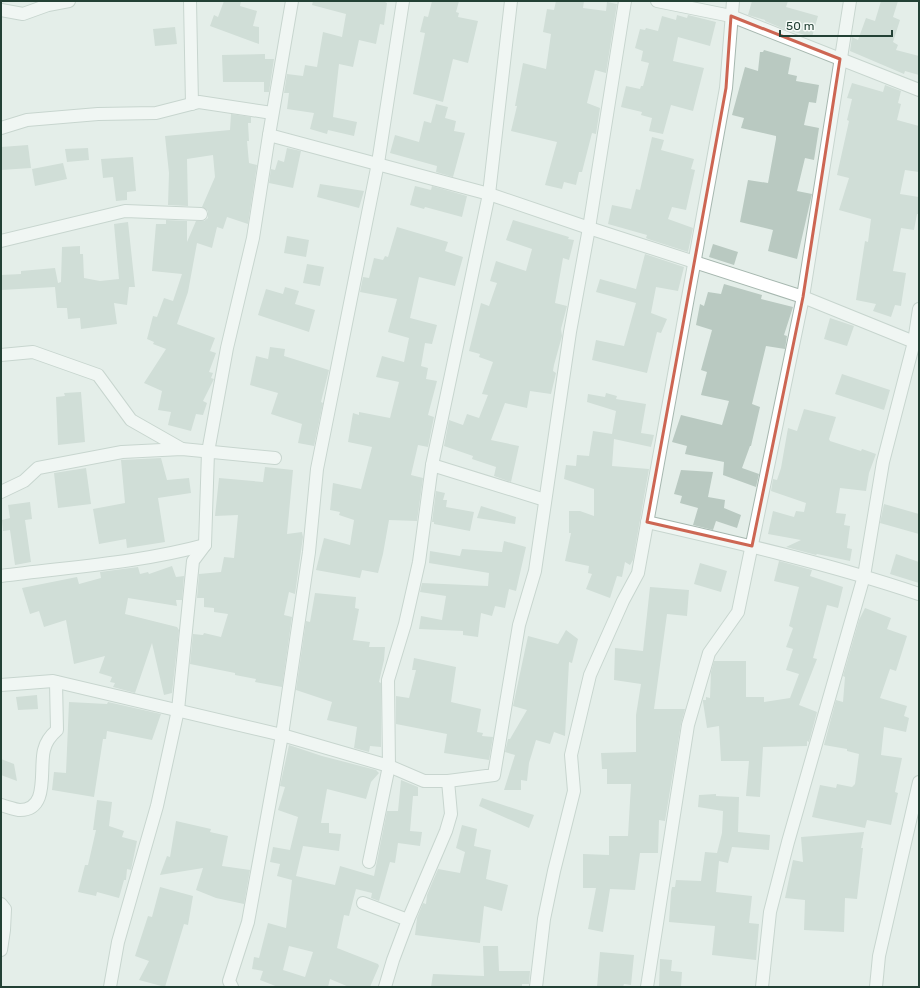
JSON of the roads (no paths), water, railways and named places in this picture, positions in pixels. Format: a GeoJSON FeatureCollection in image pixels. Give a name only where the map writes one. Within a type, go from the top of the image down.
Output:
{"type":"FeatureCollection","features":[{"type":"Feature","properties":{"kind":"street"},"geometry":{"type":"LineString","coordinates":[[1,10],[23,14],[48,5],[69,1]]}},
{"type":"Feature","properties":{"kind":"street"},"geometry":{"type":"LineString","coordinates":[[190,1],[192,104]]}},
{"type":"Feature","properties":{"kind":"street"},"geometry":{"type":"LineString","coordinates":[[110,987],[118,942],[157,806],[178,710],[193,561],[205,545],[208,452],[227,348],[253,238],[272,113],[292,1]]}},
{"type":"Feature","properties":{"kind":"street"},"geometry":{"type":"LineString","coordinates":[[232,987],[229,981],[248,922],[282,735],[309,552],[317,470],[378,163],[403,1]]}},
{"type":"Feature","properties":{"kind":"street"},"geometry":{"type":"LineString","coordinates":[[369,862],[389,766],[388,680],[405,624],[418,562],[432,465],[490,194],[511,1]]}},
{"type":"Feature","properties":{"kind":"street"},"geometry":{"type":"LineString","coordinates":[[1,685],[56,682],[282,735],[389,766],[424,781],[448,781],[494,774],[519,625],[535,571],[570,332],[589,228],[625,1]]}},
{"type":"Feature","properties":{"kind":"street"},"geometry":{"type":"LineString","coordinates":[[657,1],[731,16],[919,90]]}},
{"type":"Feature","properties":{"kind":"street"},"geometry":{"type":"LineString","coordinates":[[536,987],[544,920],[554,871],[574,791],[571,755],[590,675],[623,600],[638,573],[726,88],[733,1]]}},
{"type":"Feature","properties":{"kind":"street"},"geometry":{"type":"LineString","coordinates":[[647,987],[688,725],[709,653],[738,612],[804,297],[850,1]]}},
{"type":"Feature","properties":{"kind":"street"},"geometry":{"type":"LineString","coordinates":[[1,128],[27,120],[98,114],[156,113],[199,102],[272,113]]}},
{"type":"Feature","properties":{"kind":"street"},"geometry":{"type":"LineString","coordinates":[[269,135],[490,194],[589,228],[804,297],[916,343]]}},
{"type":"Feature","properties":{"kind":"street"},"geometry":{"type":"LineString","coordinates":[[1,241],[124,211],[201,214]]}},
{"type":"Feature","properties":{"kind":"street"},"geometry":{"type":"LineString","coordinates":[[762,987],[772,904],[788,842],[864,576],[883,462],[916,343],[919,309]]}},
{"type":"Feature","properties":{"kind":"street"},"geometry":{"type":"LineString","coordinates":[[1,355],[33,352],[98,375],[131,420],[182,449]]}},
{"type":"Feature","properties":{"kind":"street"},"geometry":{"type":"LineString","coordinates":[[1,492],[24,481],[38,468],[122,452],[182,449],[275,458]]}},
{"type":"Feature","properties":{"kind":"street"},"geometry":{"type":"LineString","coordinates":[[432,465],[545,500]]}},
{"type":"Feature","properties":{"kind":"street"},"geometry":{"type":"LineString","coordinates":[[647,522],[752,546],[864,576],[919,594]]}},
{"type":"Feature","properties":{"kind":"street"},"geometry":{"type":"LineString","coordinates":[[1,576],[127,560],[183,551],[205,545]]}},
{"type":"Feature","properties":{"kind":"street"},"geometry":{"type":"LineString","coordinates":[[1,805],[19,810],[30,808],[37,801],[41,793],[43,751],[48,738],[57,730],[56,682]]}},
{"type":"Feature","properties":{"kind":"street"},"geometry":{"type":"LineString","coordinates":[[385,987],[408,920],[446,831],[451,814],[448,781]]}},
{"type":"Feature","properties":{"kind":"street"},"geometry":{"type":"LineString","coordinates":[[876,987],[879,956],[919,782]]}},
{"type":"Feature","properties":{"kind":"street"},"geometry":{"type":"LineString","coordinates":[[363,903],[408,920]]}},
{"type":"Feature","properties":{"kind":"street"},"geometry":{"type":"LineString","coordinates":[[1,950],[4,930],[2,907]]}}]}
